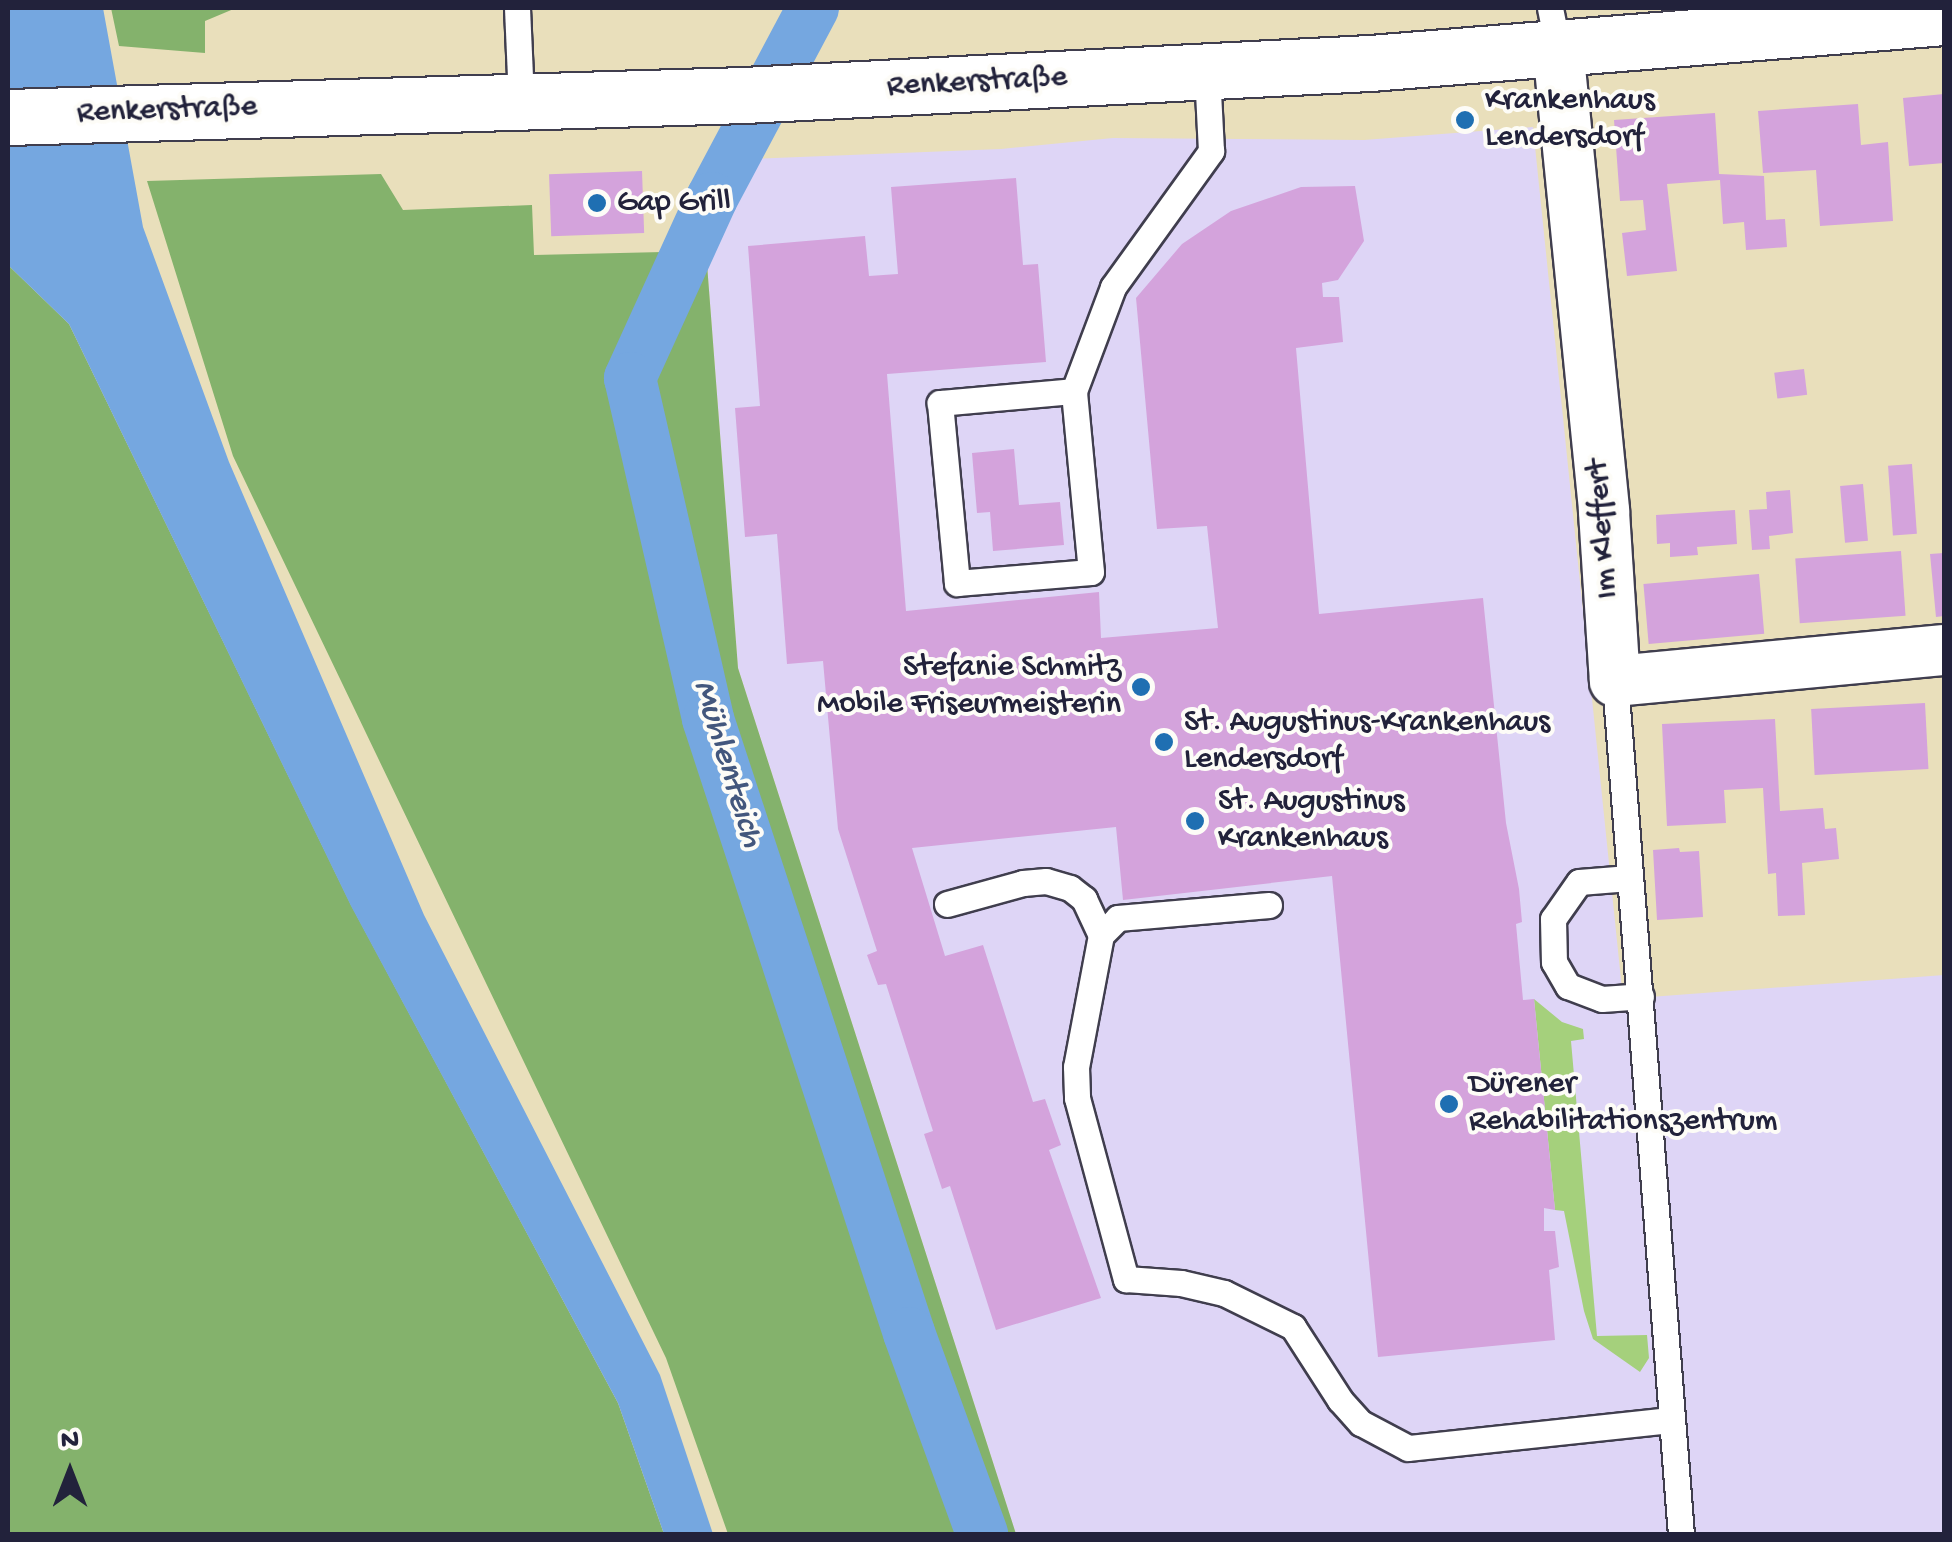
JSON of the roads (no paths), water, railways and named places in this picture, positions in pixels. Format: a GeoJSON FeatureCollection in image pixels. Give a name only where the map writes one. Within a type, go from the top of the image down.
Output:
{"type":"FeatureCollection","features":[{"type":"Feature","properties":{"kind":"street","name":"Renkerstraße"},"geometry":{"type":"LineString","coordinates":[[8,116],[803,92],[1207,71],[1554,28],[1944,18]]}},
{"type":"Feature","properties":{"kind":"street","name":"Im Kleffert"},"geometry":{"type":"LineString","coordinates":[[1554,28],[1604,512],[1615,681]]}},
{"type":"Feature","properties":{"kind":"street"},"geometry":{"type":"LineString","coordinates":[[1615,681],[1944,650]]}},
{"type":"Feature","properties":{"kind":"lane"},"geometry":{"type":"LineString","coordinates":[[517,8],[521,101]]}},
{"type":"Feature","properties":{"kind":"lane"},"geometry":{"type":"LineString","coordinates":[[1074,391],[940,403],[957,584],[1091,572],[1074,391],[1113,287],[1211,151],[1207,71]]}},
{"type":"Feature","properties":{"kind":"lane"},"geometry":{"type":"LineString","coordinates":[[1615,681],[1681,1534]]}},
{"type":"Feature","properties":{"kind":"lane"},"geometry":{"type":"LineString","coordinates":[[1629,878],[1579,882],[1570,892],[1553,919],[1554,962],[1568,986],[1602,999],[1641,996]]}},
{"type":"Feature","properties":{"kind":"lane"},"geometry":{"type":"LineString","coordinates":[[947,904],[1023,882],[1046,881],[1070,888],[1084,899],[1101,935]]}},
{"type":"Feature","properties":{"kind":"lane"},"geometry":{"type":"LineString","coordinates":[[1269,905],[1118,918],[1101,935],[1076,1066],[1078,1098],[1126,1278],[1224,1292],[1293,1327],[1340,1400],[1361,1423],[1408,1448],[1671,1428]]}},
{"type":"Feature","properties":{"kind":"water"},"geometry":{"type":"Polygon","coordinates":[[[8,8],[103,8],[143,227],[229,462],[424,915],[660,1375],[713,1534],[664,1534],[618,1403],[351,906],[69,324],[8,265],[8,8]]]}},
{"type":"Feature","properties":{"kind":"waterway","name":"Mühlenteich"},"geometry":{"type":"LineString","coordinates":[[813,8],[712,198],[630,378],[708,719],[909,1333],[982,1534]]}},
{"type":"Feature","properties":{"kind":"place","name":"Krankenhaus Lendersdorf"},"geometry":{"type":"Point","coordinates":[1465,120]}},
{"type":"Feature","properties":{"kind":"place","name":"Gap Grill"},"geometry":{"type":"Point","coordinates":[597,203]}},
{"type":"Feature","properties":{"kind":"place","name":"Stefanie Schmitz Mobile Friseurmeisterin"},"geometry":{"type":"Point","coordinates":[1141,687]}},
{"type":"Feature","properties":{"kind":"place","name":"St. Augustinus-Krankenhaus Lendersdorf"},"geometry":{"type":"Point","coordinates":[1164,742]}},
{"type":"Feature","properties":{"kind":"place","name":"St. Augustinus Krankenhaus"},"geometry":{"type":"Point","coordinates":[1195,821]}},
{"type":"Feature","properties":{"kind":"place","name":"Dürener Rehabilitationszentrum"},"geometry":{"type":"Point","coordinates":[1449,1104]}}]}
